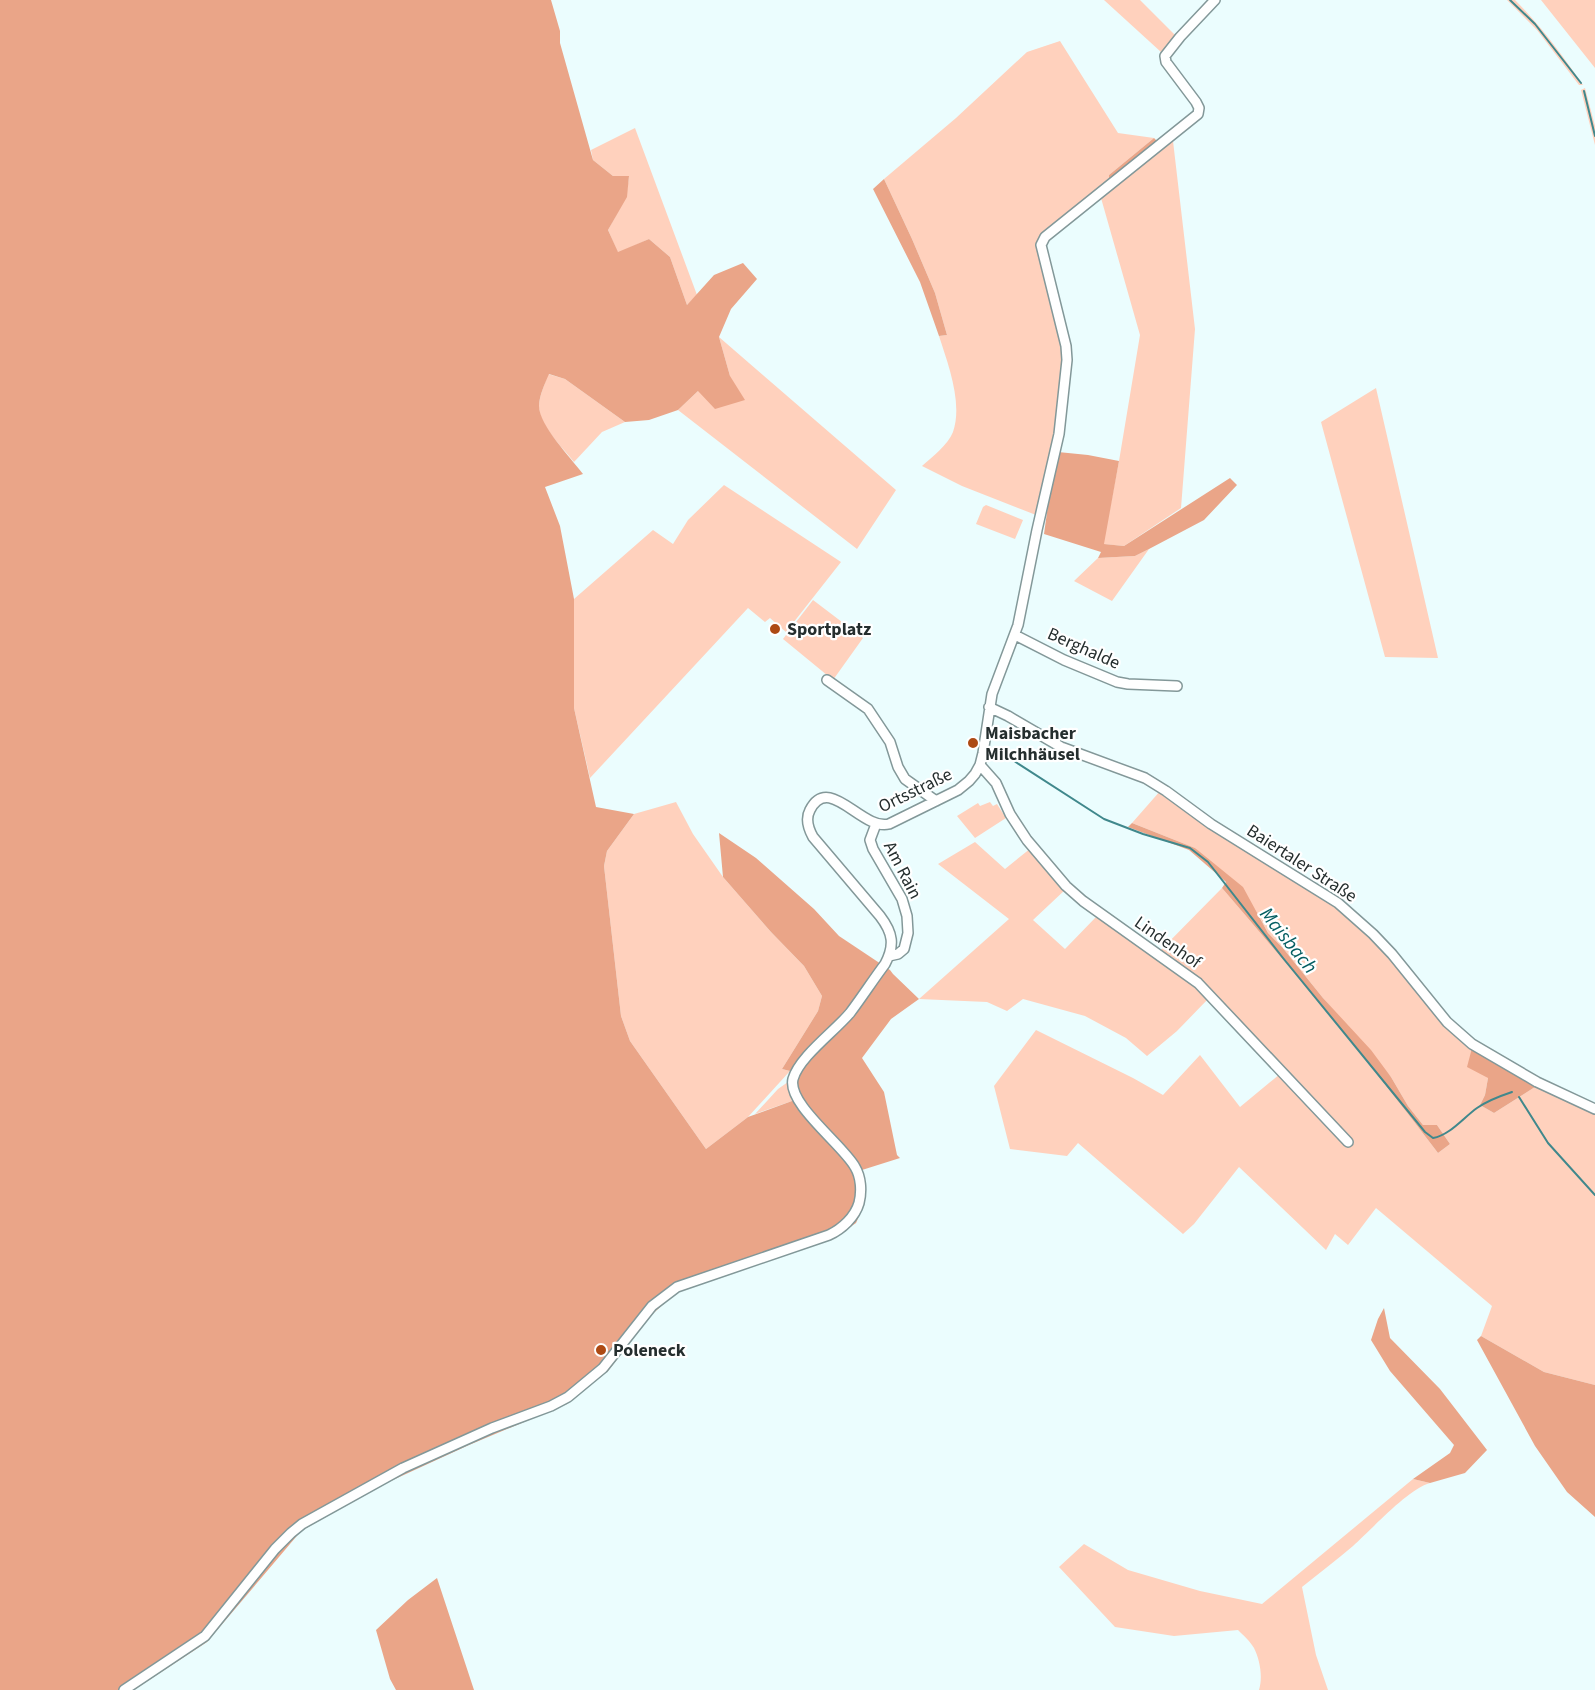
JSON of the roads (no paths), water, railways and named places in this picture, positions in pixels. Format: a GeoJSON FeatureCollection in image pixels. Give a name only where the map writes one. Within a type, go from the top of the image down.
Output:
{"type":"FeatureCollection","features":[{"type":"Feature","properties":{"kind":"street"},"geometry":{"type":"LineString","coordinates":[[980,765],[989,707],[996,681],[1015,635],[1059,434],[1067,353],[1041,248],[1042,241],[1198,114],[1196,102],[1166,62],[1165,56],[1215,0]]}},
{"type":"Feature","properties":{"kind":"street","name":"Berghalde"},"geometry":{"type":"LineString","coordinates":[[1015,635],[1064,660],[1117,682],[1177,686]]}},
{"type":"Feature","properties":{"kind":"street"},"geometry":{"type":"LineString","coordinates":[[827,680],[868,710],[890,742],[898,767],[905,779],[936,801]]}},
{"type":"Feature","properties":{"kind":"street","name":"Baiertaler Straße"},"geometry":{"type":"LineString","coordinates":[[989,707],[1061,747],[1144,778],[1211,824],[1338,903],[1373,934],[1447,1022],[1472,1044],[1537,1082],[1595,1109]]}},
{"type":"Feature","properties":{"kind":"street","name":"Ortsstraße"},"geometry":{"type":"LineString","coordinates":[[887,960],[891,938],[889,927],[813,837],[807,821],[810,809],[820,800],[830,798],[842,802],[876,824],[889,824],[936,801],[969,781],[980,765]]}},
{"type":"Feature","properties":{"kind":"street","name":"Lindenhof"},"geometry":{"type":"LineString","coordinates":[[980,765],[996,783],[1010,814],[1028,840],[1066,886],[1090,907],[1202,987],[1348,1142]]}},
{"type":"Feature","properties":{"kind":"street","name":"Am Rain"},"geometry":{"type":"LineString","coordinates":[[876,824],[870,840],[873,849],[902,899],[907,916],[908,933],[904,948],[887,960]]}},
{"type":"Feature","properties":{"kind":"street"},"geometry":{"type":"LineString","coordinates":[[124,1690],[206,1636],[275,1550],[302,1524],[403,1468],[568,1397],[603,1368],[652,1306],[677,1287],[838,1231],[851,1218],[858,1206],[860,1183],[856,1168],[803,1107],[794,1093],[793,1079],[806,1058],[848,1014],[887,960]]}},
{"type":"Feature","properties":{"kind":"waterway"},"geometry":{"type":"LineString","coordinates":[[1510,0],[1535,24],[1581,83]]}},
{"type":"Feature","properties":{"kind":"waterway"},"geometry":{"type":"LineString","coordinates":[[1584,91],[1595,136]]}},
{"type":"Feature","properties":{"kind":"waterway","name":"Maisbach"},"geometry":{"type":"LineString","coordinates":[[1011,759],[1104,819],[1190,848],[1208,862],[1283,958],[1425,1132],[1433,1138],[1451,1130],[1481,1105],[1512,1092]]}},
{"type":"Feature","properties":{"kind":"waterway","name":"Maisbach"},"geometry":{"type":"LineString","coordinates":[[1519,1097],[1548,1143],[1595,1195]]}},
{"type":"Feature","properties":{"kind":"place","name":"Sportplatz"},"geometry":{"type":"Point","coordinates":[775,629]}},
{"type":"Feature","properties":{"kind":"place","name":"Maisbacher Milchhäusel"},"geometry":{"type":"Point","coordinates":[973,743]}},
{"type":"Feature","properties":{"kind":"place","name":"Poleneck"},"geometry":{"type":"Point","coordinates":[601,1350]}}]}
